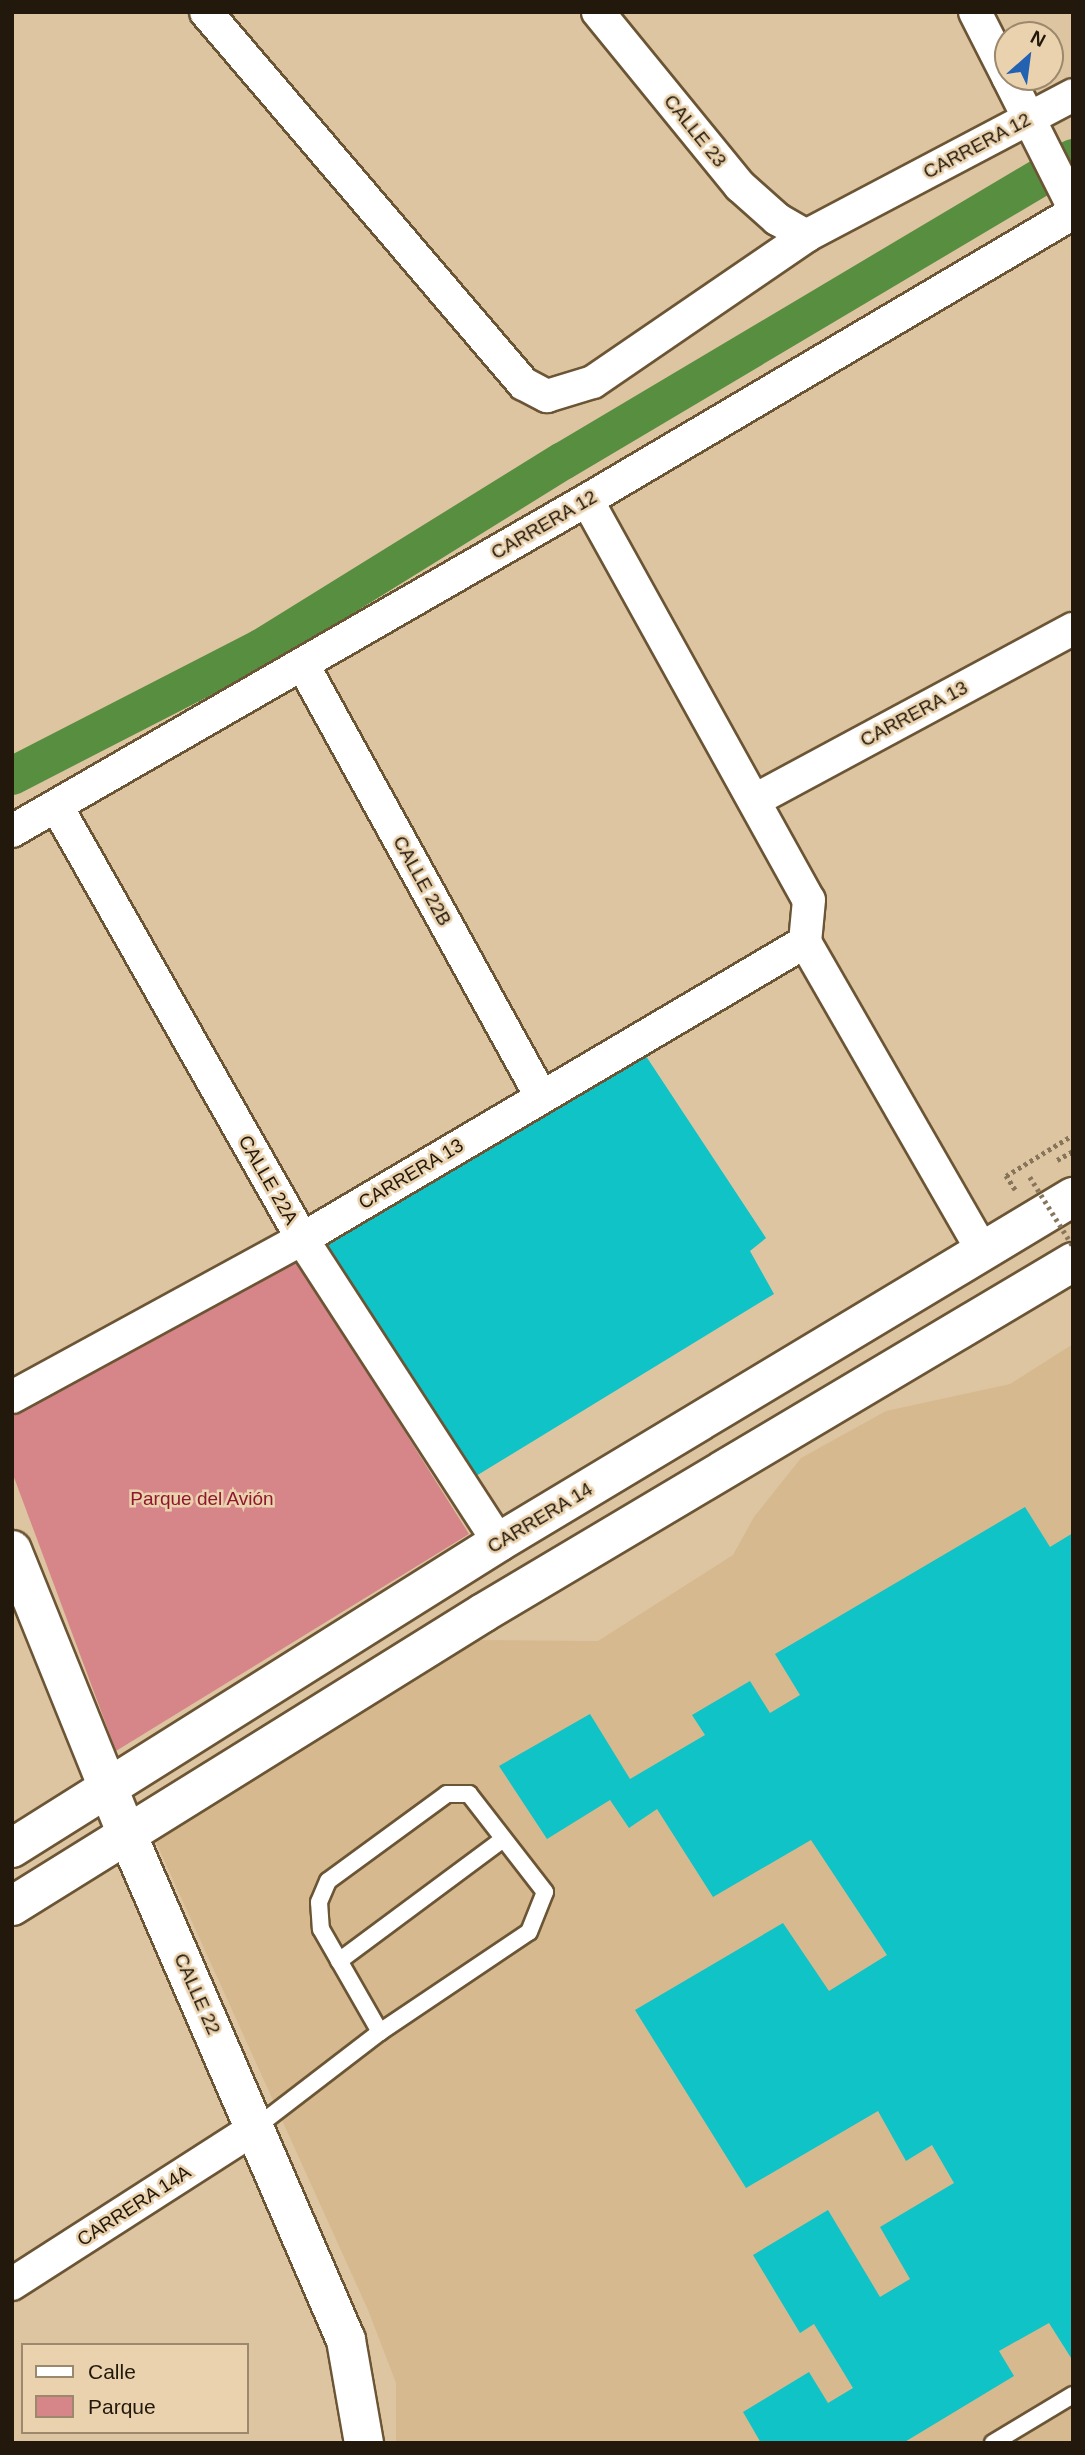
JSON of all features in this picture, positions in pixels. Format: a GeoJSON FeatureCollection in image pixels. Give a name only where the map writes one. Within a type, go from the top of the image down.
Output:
{"type":"FeatureCollection","features":[{"type":"Feature","properties":{"kind":"main road","name":"CARRERA 14"},"geometry":{"type":"LineString","coordinates":[[12,1848],[499,1542],[1073,1197]]}},
{"type":"Feature","properties":{"kind":"main road"},"geometry":{"type":"LineString","coordinates":[[12,1906],[483,1613],[1073,1262]]}},
{"type":"Feature","properties":{"kind":"main road","name":"CALLE 22"},"geometry":{"type":"LineString","coordinates":[[12,1550],[127,1834],[346,2340],[361,2409],[364,2443]]}},
{"type":"Feature","properties":{"kind":"street","name":"CARRERA 12"},"geometry":{"type":"LineString","coordinates":[[206,12],[524,384],[547,396],[593,382],[806,236],[1033,126],[1073,95]]}},
{"type":"Feature","properties":{"kind":"street","name":"CALLE 23"},"geometry":{"type":"LineString","coordinates":[[598,12],[740,186],[777,219],[806,236]]}},
{"type":"Feature","properties":{"kind":"street"},"geometry":{"type":"LineString","coordinates":[[975,12],[994,49]]}},
{"type":"Feature","properties":{"kind":"street"},"geometry":{"type":"LineString","coordinates":[[1015,91],[1070,203]]}},
{"type":"Feature","properties":{"kind":"street","name":"CARRERA 12"},"geometry":{"type":"LineString","coordinates":[[12,831],[587,500],[1070,203]]}},
{"type":"Feature","properties":{"kind":"street"},"geometry":{"type":"LineString","coordinates":[[587,500],[809,900],[805,942],[983,1251]]}},
{"type":"Feature","properties":{"kind":"street","name":"CARRERA 13"},"geometry":{"type":"LineString","coordinates":[[755,800],[1073,629]]}},
{"type":"Feature","properties":{"kind":"street","name":"CALLE 22B"},"geometry":{"type":"LineString","coordinates":[[303,665],[541,1096]]}},
{"type":"Feature","properties":{"kind":"street","name":"CALLE 22A"},"geometry":{"type":"LineString","coordinates":[[57,807],[302,1239],[499,1542]]}},
{"type":"Feature","properties":{"kind":"street","name":"CARRERA 13"},"geometry":{"type":"LineString","coordinates":[[12,1397],[302,1239],[805,942]]}},
{"type":"Feature","properties":{"kind":"street","name":"CARRERA 14A"},"geometry":{"type":"LineString","coordinates":[[12,2284],[255,2128]]}},
{"type":"Feature","properties":{"kind":"lane"},"geometry":{"type":"LineString","coordinates":[[255,2128],[380,2032],[529,1932],[545,1892],[469,1794],[447,1794],[328,1881],[319,1902],[321,1929],[380,2032]]}},
{"type":"Feature","properties":{"kind":"lane"},"geometry":{"type":"LineString","coordinates":[[339,1961],[503,1839]]}},
{"type":"Feature","properties":{"kind":"lane"},"geometry":{"type":"LineString","coordinates":[[993,2443],[1073,2395]]}},
{"type":"Feature","properties":{"kind":"path"},"geometry":{"type":"LineString","coordinates":[[1006,1176],[1073,1135]]}},
{"type":"Feature","properties":{"kind":"path"},"geometry":{"type":"LineString","coordinates":[[1030,1177],[1073,1246]]}},
{"type":"Feature","properties":{"kind":"shaded area"},"geometry":{"type":"Polygon","coordinates":[[[1073,1344],[1073,2443],[396,2443],[396,2383],[368,2310],[155,1840],[473,1640],[598,1641],[733,1555],[754,1517],[801,1458],[886,1411],[1010,1384],[1073,1344]]]}},
{"type":"Feature","properties":{"kind":"green space","name":"Parque del Avión"},"geometry":{"type":"Polygon","coordinates":[[[298,1262],[469,1534],[116,1751],[12,1472],[12,1405],[298,1262]]]}},
{"type":"Feature","properties":{"kind":"building"},"geometry":{"type":"Polygon","coordinates":[[[640,1047],[766,1238],[750,1251],[774,1294],[476,1476],[316,1242],[640,1047]]]}},
{"type":"Feature","properties":{"kind":"building"},"geometry":{"type":"Polygon","coordinates":[[[1025,1507],[1050,1547],[1073,1533],[1073,2361],[1049,2323],[999,2351],[1014,2376],[903,2443],[761,2443],[743,2412],[809,2372],[828,2403],[853,2388],[814,2324],[800,2333],[753,2255],[828,2210],[880,2297],[910,2279],[880,2227],[954,2183],[932,2145],[906,2161],[878,2111],[746,2188],[635,2010],[783,1923],[829,1991],[887,1955],[811,1840],[713,1897],[657,1809],[629,1828],[610,1800],[547,1839],[499,1766],[590,1714],[630,1779],[705,1735],[692,1715],[750,1681],[770,1713],[800,1695],[775,1654],[1025,1507]]]}},
{"type":"Feature","properties":{"kind":"waterway"},"geometry":{"type":"LineString","coordinates":[[12,776],[261,648],[563,461],[1073,158]]}}]}
